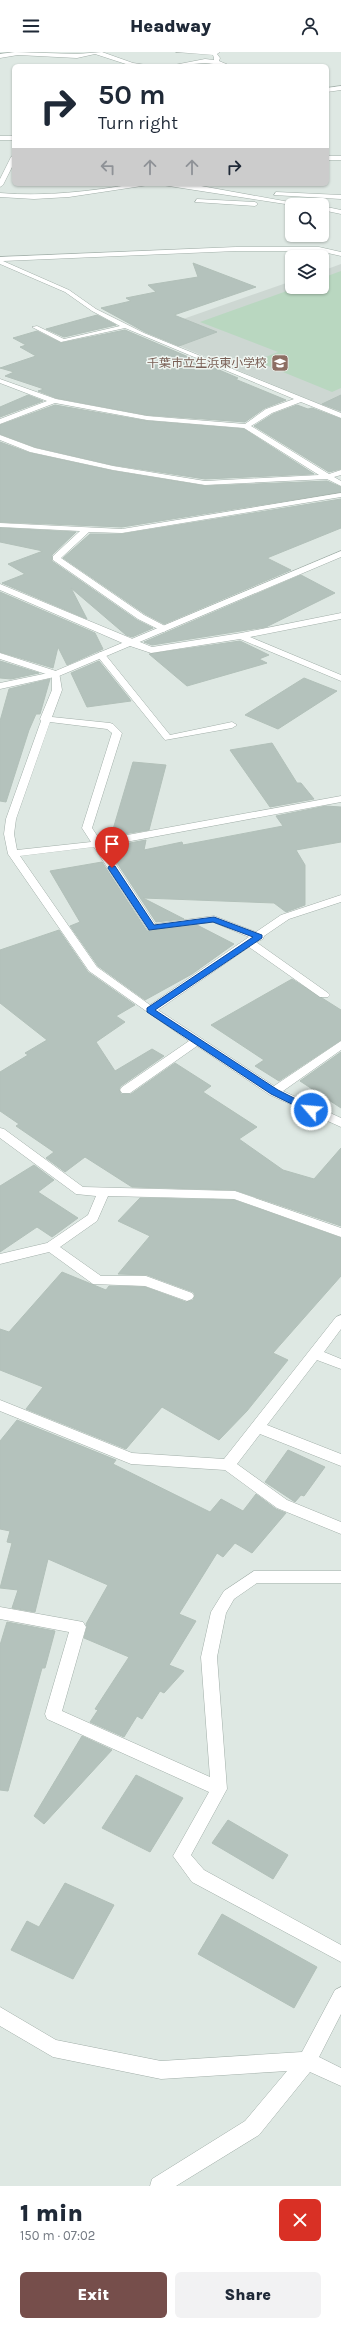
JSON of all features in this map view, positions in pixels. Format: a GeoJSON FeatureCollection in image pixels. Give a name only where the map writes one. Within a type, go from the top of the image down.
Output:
{"type":"FeatureCollection","features":[{"type":"Feature","properties":{"kind":"street"},"geometry":{"type":"LineString","coordinates":[[0,56],[18,54],[77,56],[98,52],[132,64]]}},
{"type":"Feature","properties":{"kind":"street"},"geometry":{"type":"LineString","coordinates":[[179,52],[216,53],[216,62]]}},
{"type":"Feature","properties":{"kind":"street"},"geometry":{"type":"LineString","coordinates":[[183,64],[216,62],[222,64]]}},
{"type":"Feature","properties":{"kind":"street"},"geometry":{"type":"LineString","coordinates":[[329,90],[341,88]]}},
{"type":"Feature","properties":{"kind":"street"},"geometry":{"type":"LineString","coordinates":[[0,138],[12,138]]}},
{"type":"Feature","properties":{"kind":"street"},"geometry":{"type":"LineString","coordinates":[[329,158],[341,158]]}},
{"type":"Feature","properties":{"kind":"street"},"geometry":{"type":"LineString","coordinates":[[0,185],[12,161]]}},
{"type":"Feature","properties":{"kind":"street"},"geometry":{"type":"LineString","coordinates":[[0,165],[10,165]]}},
{"type":"Feature","properties":{"kind":"street"},"geometry":{"type":"LineString","coordinates":[[0,195],[14,197],[92,193],[124,186]]}},
{"type":"Feature","properties":{"kind":"street"},"geometry":{"type":"LineString","coordinates":[[190,186],[285,202]]}},
{"type":"Feature","properties":{"kind":"street"},"geometry":{"type":"LineString","coordinates":[[229,193],[341,197]]}},
{"type":"Feature","properties":{"kind":"street"},"geometry":{"type":"LineString","coordinates":[[197,201],[285,206]]}},
{"type":"Feature","properties":{"kind":"street"},"geometry":{"type":"LineString","coordinates":[[329,209],[341,212]]}},
{"type":"Feature","properties":{"kind":"street"},"geometry":{"type":"LineString","coordinates":[[0,259],[236,249],[319,249],[341,254]]}},
{"type":"Feature","properties":{"kind":"street"},"geometry":{"type":"LineString","coordinates":[[0,262],[67,291],[94,310],[127,326],[299,400],[341,416]]}},
{"type":"Feature","properties":{"kind":"street"},"geometry":{"type":"LineString","coordinates":[[35,327],[63,341],[127,326]]}},
{"type":"Feature","properties":{"kind":"street"},"geometry":{"type":"LineString","coordinates":[[0,382],[54,401],[147,418],[246,426],[341,484]]}},
{"type":"Feature","properties":{"kind":"street"},"geometry":{"type":"LineString","coordinates":[[246,426],[269,411],[299,400]]}},
{"type":"Feature","properties":{"kind":"street"},"geometry":{"type":"LineString","coordinates":[[0,422],[54,401]]}},
{"type":"Feature","properties":{"kind":"street"},"geometry":{"type":"LineString","coordinates":[[0,437],[33,450],[112,468],[205,483],[328,477],[341,472]]}},
{"type":"Feature","properties":{"kind":"street"},"geometry":{"type":"LineString","coordinates":[[0,525],[122,531],[341,495]]}},
{"type":"Feature","properties":{"kind":"street"},"geometry":{"type":"LineString","coordinates":[[87,529],[56,558],[141,617],[164,629]]}},
{"type":"Feature","properties":{"kind":"street"},"geometry":{"type":"LineString","coordinates":[[0,686],[56,674],[341,554]]}},
{"type":"Feature","properties":{"kind":"street"},"geometry":{"type":"LineString","coordinates":[[0,587],[130,643],[151,650],[241,636],[341,616]]}},
{"type":"Feature","properties":{"kind":"street"},"geometry":{"type":"LineString","coordinates":[[241,636],[341,678]]}},
{"type":"Feature","properties":{"kind":"street"},"geometry":{"type":"LineString","coordinates":[[102,655],[168,738],[232,726]]}},
{"type":"Feature","properties":{"kind":"street"},"geometry":{"type":"LineString","coordinates":[[0,656],[56,674]]}},
{"type":"Feature","properties":{"kind":"street"},"geometry":{"type":"LineString","coordinates":[[56,674],[57,690],[45,719],[4,837],[14,854],[93,969],[150,1010],[274,1092],[341,1123]]}},
{"type":"Feature","properties":{"kind":"street"},"geometry":{"type":"LineString","coordinates":[[45,719],[110,726],[117,733],[87,828],[152,928],[214,919],[255,940],[324,996]]}},
{"type":"Feature","properties":{"kind":"street"},"geometry":{"type":"LineString","coordinates":[[14,854],[96,844],[341,799]]}},
{"type":"Feature","properties":{"kind":"street"},"geometry":{"type":"LineString","coordinates":[[150,1010],[255,940],[285,917],[339,901]]}},
{"type":"Feature","properties":{"kind":"street"},"geometry":{"type":"LineString","coordinates":[[126,1090],[197,1041]]}},
{"type":"Feature","properties":{"kind":"street"},"geometry":{"type":"LineString","coordinates":[[274,1092],[341,1045]]}},
{"type":"Feature","properties":{"kind":"street"},"geometry":{"type":"LineString","coordinates":[[0,1132],[80,1191],[235,1195],[341,1233]]}},
{"type":"Feature","properties":{"kind":"street"},"geometry":{"type":"LineString","coordinates":[[0,1259],[51,1247],[93,1218],[104,1191]]}},
{"type":"Feature","properties":{"kind":"street"},"geometry":{"type":"LineString","coordinates":[[51,1247],[98,1281],[146,1281],[187,1296]]}},
{"type":"Feature","properties":{"kind":"street"},"geometry":{"type":"LineString","coordinates":[[228,1465],[341,1320]]}},
{"type":"Feature","properties":{"kind":"street"},"geometry":{"type":"LineString","coordinates":[[315,1354],[341,1364]]}},
{"type":"Feature","properties":{"kind":"street"},"geometry":{"type":"LineString","coordinates":[[0,1405],[132,1458],[228,1465],[282,1504],[341,1528]]}},
{"type":"Feature","properties":{"kind":"street"},"geometry":{"type":"LineString","coordinates":[[257,1427],[341,1460]]}},
{"type":"Feature","properties":{"kind":"street"},"geometry":{"type":"LineString","coordinates":[[341,1577],[254,1577],[229,1595],[219,1612],[209,1657],[219,1789],[181,1856],[198,1876],[341,1954]]}},
{"type":"Feature","properties":{"kind":"street"},"geometry":{"type":"LineString","coordinates":[[0,1614],[78,1627],[53,1714],[219,1789]]}},
{"type":"Feature","properties":{"kind":"street"},"geometry":{"type":"LineString","coordinates":[[159,2186],[252,2128],[307,2062],[341,1996]]}},
{"type":"Feature","properties":{"kind":"street"},"geometry":{"type":"LineString","coordinates":[[0,2016],[53,2048],[161,2070],[307,2062],[341,2077]]}},
{"type":"Feature","properties":{"kind":"shaded area","name":"千葉市立生浜東小学校"},"geometry":{"type":"Polygon","coordinates":[[[341,264],[341,413],[146,332],[285,283],[285,294],[329,294],[329,268],[341,264]]]}},
{"type":"Feature","properties":{"kind":"green space"},"geometry":{"type":"Polygon","coordinates":[[[341,271],[341,388],[332,392],[256,361],[278,352],[200,322],[285,292],[285,294],[329,294],[329,275],[341,271]]]}},
{"type":"Feature","properties":{"kind":"building"},"geometry":{"type":"Polygon","coordinates":[[[193,263],[256,287],[174,315],[217,332],[179,346],[145,332],[101,308],[131,301],[126,298],[156,292],[148,285],[198,277],[193,263]]]}},
{"type":"Feature","properties":{"kind":"building"},"geometry":{"type":"Polygon","coordinates":[[[97,315],[116,325],[64,337],[46,329],[97,315]]]}},
{"type":"Feature","properties":{"kind":"building"},"geometry":{"type":"Polygon","coordinates":[[[125,330],[286,400],[265,408],[245,422],[147,415],[56,398],[38,391],[44,389],[5,376],[14,372],[0,368],[36,356],[20,347],[26,345],[13,338],[37,331],[61,343],[125,330]]]}},
{"type":"Feature","properties":{"kind":"building"},"geometry":{"type":"Polygon","coordinates":[[[28,395],[43,401],[0,417],[0,407],[28,395]]]}},
{"type":"Feature","properties":{"kind":"building"},"geometry":{"type":"Polygon","coordinates":[[[341,395],[341,411],[322,404],[341,395]]]}},
{"type":"Feature","properties":{"kind":"building"},"geometry":{"type":"Polygon","coordinates":[[[55,405],[147,421],[244,429],[314,474],[205,479],[113,465],[35,447],[0,434],[0,425],[55,405]]]}},
{"type":"Feature","properties":{"kind":"building"},"geometry":{"type":"Polygon","coordinates":[[[297,405],[308,409],[312,408],[341,419],[341,469],[329,472],[254,426],[273,414],[297,405]]]}},
{"type":"Feature","properties":{"kind":"building"},"geometry":{"type":"Polygon","coordinates":[[[0,442],[30,453],[113,471],[205,486],[327,481],[341,487],[341,492],[122,527],[0,522],[0,442]]]}},
{"type":"Feature","properties":{"kind":"building"},"geometry":{"type":"Polygon","coordinates":[[[341,499],[341,528],[267,558],[291,570],[164,624],[145,614],[63,558],[90,534],[122,534],[341,499]]]}},
{"type":"Feature","properties":{"kind":"building"},"geometry":{"type":"Polygon","coordinates":[[[0,528],[76,532],[52,555],[52,561],[137,620],[153,628],[132,637],[126,635],[71,588],[87,619],[2,583],[25,574],[8,564],[43,551],[0,542],[0,528]]]}},
{"type":"Feature","properties":{"kind":"building"},"geometry":{"type":"Polygon","coordinates":[[[301,575],[335,593],[266,627],[152,645],[144,642],[301,575]]]}},
{"type":"Feature","properties":{"kind":"building"},"geometry":{"type":"Polygon","coordinates":[[[0,592],[95,633],[103,649],[67,665],[58,647],[53,668],[0,652],[0,592]]]}},
{"type":"Feature","properties":{"kind":"building"},"geometry":{"type":"Polygon","coordinates":[[[240,641],[269,655],[259,659],[267,663],[187,686],[149,654],[240,641]]]}},
{"type":"Feature","properties":{"kind":"building"},"geometry":{"type":"Polygon","coordinates":[[[0,661],[39,673],[11,679],[0,678],[0,661]]]}},
{"type":"Feature","properties":{"kind":"building"},"geometry":{"type":"Polygon","coordinates":[[[99,661],[131,701],[87,707],[71,673],[99,661]]]}},
{"type":"Feature","properties":{"kind":"building"},"geometry":{"type":"Polygon","coordinates":[[[304,678],[337,691],[278,729],[245,715],[304,678]]]}},
{"type":"Feature","properties":{"kind":"building"},"geometry":{"type":"Polygon","coordinates":[[[50,679],[40,714],[36,714],[29,730],[6,802],[0,801],[0,721],[9,689],[50,679]]]}},
{"type":"Feature","properties":{"kind":"building"},"geometry":{"type":"Polygon","coordinates":[[[272,743],[297,783],[301,783],[314,799],[270,807],[230,750],[272,743]]]}},
{"type":"Feature","properties":{"kind":"building"},"geometry":{"type":"Polygon","coordinates":[[[133,762],[166,765],[149,830],[111,836],[133,762]]]}},
{"type":"Feature","properties":{"kind":"building"},"geometry":{"type":"Polygon","coordinates":[[[326,806],[341,807],[341,842],[296,850],[305,865],[305,905],[286,912],[274,903],[143,898],[184,919],[156,922],[108,849],[108,847],[146,840],[144,850],[182,842],[183,845],[283,826],[276,816],[326,806]]]}},
{"type":"Feature","properties":{"kind":"building"},"geometry":{"type":"Polygon","coordinates":[[[102,862],[147,931],[197,925],[234,944],[192,974],[145,1000],[98,966],[70,926],[80,922],[50,871],[102,862]]]}},
{"type":"Feature","properties":{"kind":"building"},"geometry":{"type":"Polygon","coordinates":[[[59,930],[88,972],[135,1005],[116,1016],[125,1022],[96,1042],[115,1071],[152,1049],[164,1056],[121,1086],[119,1089],[121,1094],[131,1094],[175,1063],[211,1086],[203,1092],[257,1127],[239,1139],[283,1170],[314,1179],[341,1148],[341,1226],[235,1190],[132,1187],[85,1157],[65,1172],[46,1158],[54,1152],[16,1126],[19,1124],[0,1111],[0,1072],[28,1055],[25,1053],[47,1040],[0,1003],[0,950],[59,930]]]}},
{"type":"Feature","properties":{"kind":"building"},"geometry":{"type":"Polygon","coordinates":[[[292,979],[341,1010],[341,1040],[279,1081],[255,1066],[264,1060],[211,1025],[292,979]]]}},
{"type":"Feature","properties":{"kind":"building"},"geometry":{"type":"Polygon","coordinates":[[[341,1052],[341,1108],[300,1081],[341,1052]]]}},
{"type":"Feature","properties":{"kind":"building"},"geometry":{"type":"Polygon","coordinates":[[[34,1165],[54,1180],[38,1192],[78,1218],[52,1237],[37,1227],[0,1252],[0,1186],[34,1165]]]}},
{"type":"Feature","properties":{"kind":"building"},"geometry":{"type":"Polygon","coordinates":[[[140,1198],[234,1200],[341,1238],[341,1276],[273,1353],[288,1360],[247,1411],[219,1440],[162,1407],[126,1449],[26,1409],[43,1387],[0,1370],[0,1329],[9,1332],[62,1272],[106,1290],[109,1286],[145,1287],[186,1302],[193,1300],[195,1295],[193,1292],[147,1275],[118,1274],[150,1236],[118,1221],[140,1198]]]}},
{"type":"Feature","properties":{"kind":"building"},"geometry":{"type":"Polygon","coordinates":[[[17,1420],[116,1460],[113,1464],[210,1512],[221,1499],[243,1511],[256,1494],[276,1509],[286,1513],[252,1553],[235,1543],[223,1557],[217,1553],[179,1614],[196,1621],[169,1665],[184,1671],[164,1693],[160,1691],[142,1719],[137,1716],[124,1737],[90,1722],[98,1710],[95,1709],[129,1657],[84,1638],[87,1627],[86,1624],[108,1585],[48,1559],[35,1612],[12,1608],[18,1590],[0,1588],[12,1543],[7,1542],[10,1531],[0,1529],[0,1441],[17,1420]]]}},
{"type":"Feature","properties":{"kind":"building"},"geometry":{"type":"Polygon","coordinates":[[[288,1450],[325,1467],[304,1496],[301,1495],[295,1502],[265,1482],[288,1450]]]}},
{"type":"Feature","properties":{"kind":"building"},"geometry":{"type":"Polygon","coordinates":[[[7,1622],[55,1631],[45,1668],[42,1668],[8,1791],[0,1790],[0,1645],[7,1622]]]}},
{"type":"Feature","properties":{"kind":"building"},"geometry":{"type":"Polygon","coordinates":[[[82,1736],[112,1750],[44,1824],[34,1816],[82,1736]]]}},
{"type":"Feature","properties":{"kind":"building"},"geometry":{"type":"Polygon","coordinates":[[[136,1775],[183,1798],[150,1852],[102,1828],[136,1775]]]}},
{"type":"Feature","properties":{"kind":"building"},"geometry":{"type":"Polygon","coordinates":[[[228,1820],[288,1855],[273,1879],[212,1843],[228,1820]]]}},
{"type":"Feature","properties":{"kind":"building"},"geometry":{"type":"Polygon","coordinates":[[[65,1883],[114,1905],[73,1979],[11,1950],[27,1921],[39,1927],[65,1883]]]}},
{"type":"Feature","properties":{"kind":"building"},"geometry":{"type":"Polygon","coordinates":[[[222,1914],[317,1967],[294,2008],[198,1954],[222,1914]]]}},
{"type":"Feature","properties":{"kind":"place","name":"千葉市立生浜東小学校"},"geometry":{"type":"Point","coordinates":[280,363]}},
{"type":"Feature","properties":{"kind":"route"},"geometry":{"type":"LineString","coordinates":[[112,868],[152,928],[214,919],[259,937],[150,1010],[274,1092],[311,1110]]}}]}
